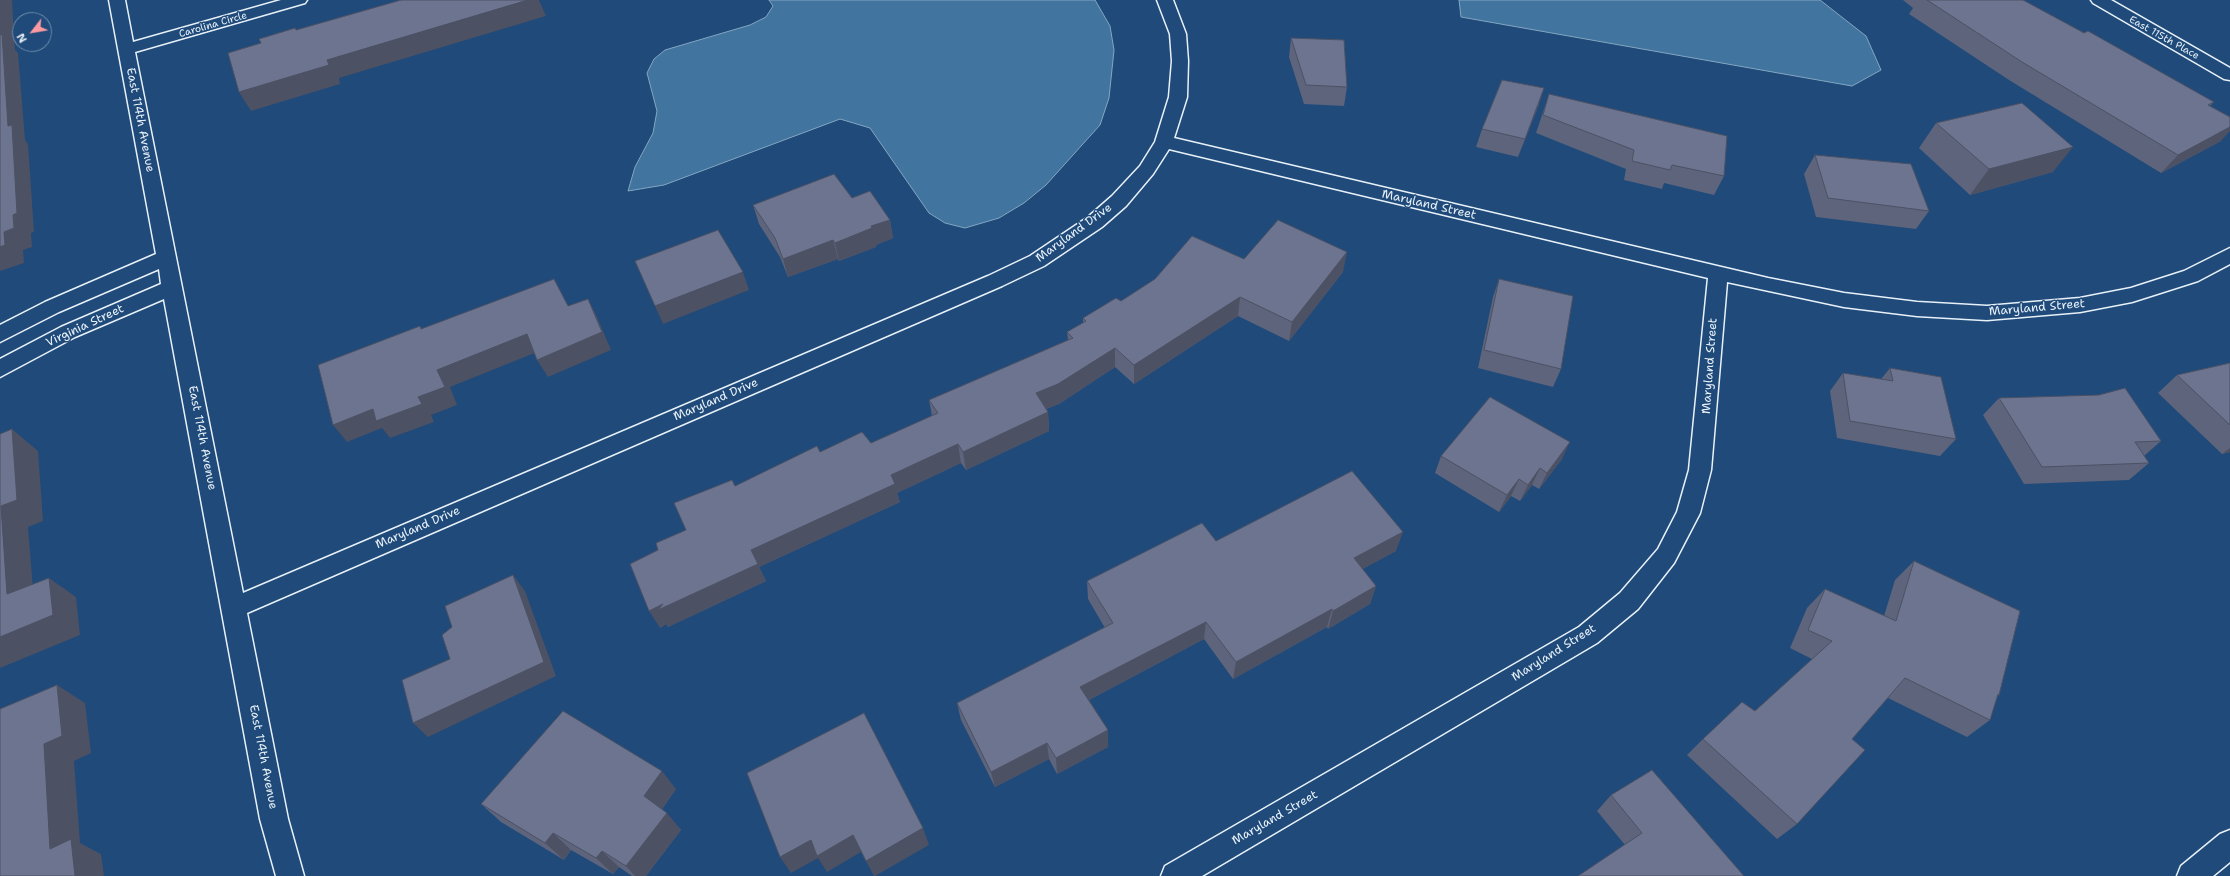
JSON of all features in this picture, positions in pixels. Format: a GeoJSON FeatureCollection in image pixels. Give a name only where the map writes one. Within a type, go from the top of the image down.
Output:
{"type":"FeatureCollection","features":[{"type":"Feature","properties":{"kind":"street","name":"East 114th Avenue"},"geometry":{"type":"LineString","coordinates":[[117,0],[226,560],[233,608],[274,818],[290,876]]}},
{"type":"Feature","properties":{"kind":"street","name":"Carolina Circle"},"geometry":{"type":"LineString","coordinates":[[126,49],[299,0]]}},
{"type":"Feature","properties":{"kind":"street"},"geometry":{"type":"LineString","coordinates":[[1164,142],[1178,97],[1180,61],[1178,34],[1165,0]]}},
{"type":"Feature","properties":{"kind":"street","name":"East 115th Place"},"geometry":{"type":"LineString","coordinates":[[2099,0],[2230,75]]}},
{"type":"Feature","properties":{"kind":"street","name":"Maryland Street"},"geometry":{"type":"LineString","coordinates":[[1164,142],[1718,274],[1844,300],[1917,309],[1987,313],[2080,305],[2132,295],[2191,276],[2230,255]]}},
{"type":"Feature","properties":{"kind":"street","name":"Maryland Drive"},"geometry":{"type":"LineString","coordinates":[[233,608],[995,281],[1037,261],[1095,222],[1119,200],[1146,170],[1164,142]]}},
{"type":"Feature","properties":{"kind":"street"},"geometry":{"type":"LineString","coordinates":[[0,334],[52,307],[166,258]]}},
{"type":"Feature","properties":{"kind":"street","name":"Maryland Street"},"geometry":{"type":"LineString","coordinates":[[1175,876],[1588,635],[1629,601],[1666,556],[1688,513],[1700,470],[1718,274]]}},
{"type":"Feature","properties":{"kind":"street","name":"Virginia Street"},"geometry":{"type":"LineString","coordinates":[[0,369],[68,332],[173,287]]}},
{"type":"Feature","properties":{"kind":"street"},"geometry":{"type":"LineString","coordinates":[[2191,876],[2230,844]]}},
{"type":"Feature","properties":{"kind":"water"},"geometry":{"type":"Polygon","coordinates":[[[769,0],[1095,0],[1110,26],[1114,50],[1109,98],[1100,125],[1046,185],[1024,203],[999,218],[965,228],[945,223],[929,213],[870,128],[840,119],[664,185],[628,191],[635,167],[653,133],[657,111],[647,73],[654,59],[665,50],[750,25],[766,17],[773,6],[769,0]]]}},
{"type":"Feature","properties":{"kind":"water"},"geometry":{"type":"Polygon","coordinates":[[[1459,0],[1820,0],[1866,36],[1881,70],[1852,86],[1461,17],[1459,0]]]}},
{"type":"Feature","properties":{"kind":"building"},"geometry":{"type":"Polygon","coordinates":[[[401,0],[528,0],[327,60],[329,65],[239,92],[228,53],[261,43],[259,39],[401,0]]]}},
{"type":"Feature","properties":{"kind":"building"},"geometry":{"type":"Polygon","coordinates":[[[1927,0],[2023,0],[2084,33],[2088,31],[2214,102],[2208,105],[2230,117],[2230,127],[2178,155],[2022,62],[1927,0]]]}},
{"type":"Feature","properties":{"kind":"building"},"geometry":{"type":"Polygon","coordinates":[[[2,34],[8,126],[12,125],[17,213],[13,215],[14,228],[4,232],[5,245],[0,247],[0,35],[2,34]]]}},
{"type":"Feature","properties":{"kind":"building"},"geometry":{"type":"Polygon","coordinates":[[[1291,38],[1344,40],[1347,87],[1306,85],[1291,38]]]}},
{"type":"Feature","properties":{"kind":"building"},"geometry":{"type":"Polygon","coordinates":[[[1502,80],[1544,88],[1525,139],[1482,129],[1502,80]]]}},
{"type":"Feature","properties":{"kind":"building"},"geometry":{"type":"Polygon","coordinates":[[[1549,94],[1727,136],[1724,176],[1672,165],[1670,170],[1632,161],[1634,150],[1543,115],[1549,94]]]}},
{"type":"Feature","properties":{"kind":"building"},"geometry":{"type":"Polygon","coordinates":[[[2022,103],[2073,147],[1989,169],[1936,123],[2022,103]]]}},
{"type":"Feature","properties":{"kind":"building"},"geometry":{"type":"Polygon","coordinates":[[[1815,155],[1911,164],[1929,211],[1828,198],[1815,155]]]}},
{"type":"Feature","properties":{"kind":"building"},"geometry":{"type":"Polygon","coordinates":[[[834,174],[852,198],[870,191],[890,220],[871,226],[872,228],[835,243],[833,240],[783,259],[775,238],[753,205],[834,174]]]}},
{"type":"Feature","properties":{"kind":"building"},"geometry":{"type":"Polygon","coordinates":[[[1278,220],[1347,252],[1292,322],[1240,297],[1134,365],[1115,348],[1058,384],[1036,393],[1048,412],[963,452],[958,444],[891,475],[895,484],[751,550],[758,564],[658,610],[663,604],[649,611],[630,564],[658,550],[656,543],[686,530],[674,503],[732,480],[735,486],[817,446],[820,452],[862,432],[871,443],[938,413],[929,400],[1073,338],[1067,332],[1086,321],[1083,318],[1116,298],[1121,301],[1155,279],[1192,236],[1244,259],[1278,220]]]}},
{"type":"Feature","properties":{"kind":"building"},"geometry":{"type":"Polygon","coordinates":[[[718,230],[743,272],[655,306],[635,261],[718,230]]]}},
{"type":"Feature","properties":{"kind":"building"},"geometry":{"type":"Polygon","coordinates":[[[554,279],[568,306],[588,299],[602,332],[537,360],[527,334],[437,370],[445,387],[418,397],[422,404],[376,421],[373,409],[333,425],[318,365],[420,326],[421,329],[554,279]]]}},
{"type":"Feature","properties":{"kind":"building"},"geometry":{"type":"Polygon","coordinates":[[[1499,279],[1573,296],[1561,369],[1484,350],[1499,279]]]}},
{"type":"Feature","properties":{"kind":"building"},"geometry":{"type":"Polygon","coordinates":[[[2230,363],[2230,425],[2177,375],[2230,363]]]}},
{"type":"Feature","properties":{"kind":"building"},"geometry":{"type":"Polygon","coordinates":[[[1890,368],[1941,377],[1956,439],[1850,421],[1843,373],[1893,381],[1890,368]]]}},
{"type":"Feature","properties":{"kind":"building"},"geometry":{"type":"Polygon","coordinates":[[[2125,388],[2161,441],[2135,442],[2149,463],[2042,467],[1999,398],[2099,395],[2125,388]]]}},
{"type":"Feature","properties":{"kind":"building"},"geometry":{"type":"Polygon","coordinates":[[[1490,397],[1570,442],[1547,473],[1540,468],[1528,485],[1519,479],[1507,495],[1441,456],[1490,397]]]}},
{"type":"Feature","properties":{"kind":"building"},"geometry":{"type":"Polygon","coordinates":[[[12,429],[17,500],[1,506],[7,594],[49,578],[53,615],[0,637],[0,434],[12,429]]]}},
{"type":"Feature","properties":{"kind":"building"},"geometry":{"type":"Polygon","coordinates":[[[1352,471],[1403,532],[1354,558],[1376,586],[1333,611],[1332,609],[1236,662],[1206,622],[1080,687],[1108,730],[1056,758],[1047,743],[991,772],[957,703],[1113,623],[1087,581],[1202,523],[1216,541],[1352,471]]]}},
{"type":"Feature","properties":{"kind":"building"},"geometry":{"type":"Polygon","coordinates":[[[1914,561],[2020,611],[1999,695],[1998,694],[1990,720],[1905,678],[1852,739],[1865,750],[1797,824],[1703,739],[1742,702],[1755,711],[1832,641],[1808,630],[1825,589],[1896,621],[1914,561]]]}},
{"type":"Feature","properties":{"kind":"building"},"geometry":{"type":"Polygon","coordinates":[[[513,575],[544,662],[413,723],[402,680],[450,659],[442,635],[452,627],[445,606],[513,575]]]}},
{"type":"Feature","properties":{"kind":"building"},"geometry":{"type":"Polygon","coordinates":[[[57,685],[62,736],[44,744],[50,849],[71,839],[75,876],[0,876],[0,709],[57,685]]]}},
{"type":"Feature","properties":{"kind":"building"},"geometry":{"type":"Polygon","coordinates":[[[563,711],[662,771],[644,796],[667,813],[626,866],[602,851],[596,858],[553,833],[545,843],[481,804],[563,711]]]}},
{"type":"Feature","properties":{"kind":"building"},"geometry":{"type":"Polygon","coordinates":[[[864,713],[923,828],[866,861],[853,835],[817,856],[811,840],[780,857],[747,773],[864,713]]]}},
{"type":"Feature","properties":{"kind":"building"},"geometry":{"type":"Polygon","coordinates":[[[1652,770],[1744,876],[1578,876],[1642,833],[1611,795],[1652,770]]]}}]}
